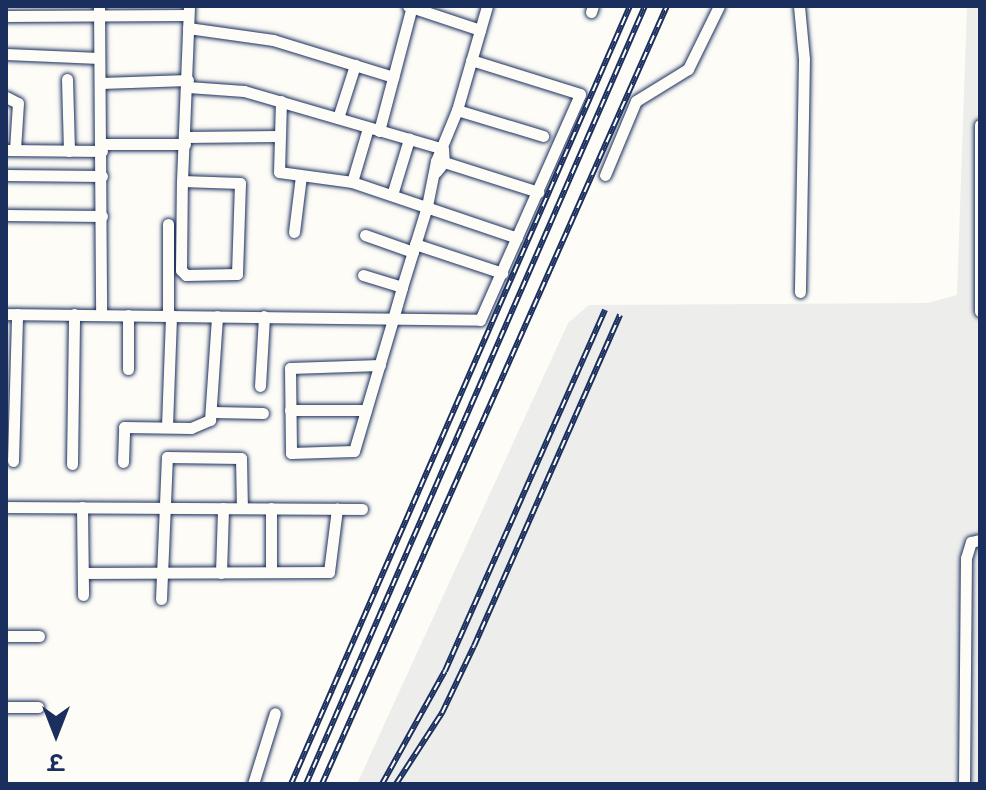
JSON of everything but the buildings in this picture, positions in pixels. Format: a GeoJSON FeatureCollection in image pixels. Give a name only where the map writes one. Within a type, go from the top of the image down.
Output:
{"type":"FeatureCollection","features":[{"type":"Feature","properties":{"kind":"street"},"geometry":{"type":"LineString","coordinates":[[352,182],[393,77],[411,6],[480,30]]}},
{"type":"Feature","properties":{"kind":"street"},"geometry":{"type":"LineString","coordinates":[[380,365],[291,367],[293,453],[353,452],[380,365],[436,172],[457,110],[487,6]]}},
{"type":"Feature","properties":{"kind":"street"},"geometry":{"type":"LineString","coordinates":[[605,175],[636,101],[688,69],[719,6]]}},
{"type":"Feature","properties":{"kind":"street"},"geometry":{"type":"LineString","coordinates":[[799,6],[804,59],[800,292]]}},
{"type":"Feature","properties":{"kind":"street"},"geometry":{"type":"LineString","coordinates":[[6,16],[99,11],[189,16],[393,77]]}},
{"type":"Feature","properties":{"kind":"street"},"geometry":{"type":"LineString","coordinates":[[99,11],[101,314]]}},
{"type":"Feature","properties":{"kind":"street"},"geometry":{"type":"LineString","coordinates":[[182,181],[240,183],[237,274],[183,274],[182,181],[189,16]]}},
{"type":"Feature","properties":{"kind":"street"},"geometry":{"type":"LineString","coordinates":[[6,54],[99,58]]}},
{"type":"Feature","properties":{"kind":"street"},"geometry":{"type":"LineString","coordinates":[[13,461],[10,442],[11,314],[480,320],[579,92],[471,60]]}},
{"type":"Feature","properties":{"kind":"street"},"geometry":{"type":"LineString","coordinates":[[338,118],[355,65]]}},
{"type":"Feature","properties":{"kind":"street"},"geometry":{"type":"LineString","coordinates":[[67,79],[69,151]]}},
{"type":"Feature","properties":{"kind":"street"},"geometry":{"type":"LineString","coordinates":[[101,83],[188,84],[244,91],[443,149]]}},
{"type":"Feature","properties":{"kind":"street"},"geometry":{"type":"LineString","coordinates":[[6,97],[18,103],[10,150],[69,151],[185,140],[278,136]]}},
{"type":"Feature","properties":{"kind":"street"},"geometry":{"type":"LineString","coordinates":[[281,101],[279,172],[352,182],[517,238]]}},
{"type":"Feature","properties":{"kind":"street"},"geometry":{"type":"LineString","coordinates":[[457,110],[543,136]]}},
{"type":"Feature","properties":{"kind":"street"},"geometry":{"type":"LineString","coordinates":[[980,125],[980,311]]}},
{"type":"Feature","properties":{"kind":"street"},"geometry":{"type":"LineString","coordinates":[[392,195],[409,139]]}},
{"type":"Feature","properties":{"kind":"street"},"geometry":{"type":"LineString","coordinates":[[436,172],[444,162],[443,149]]}},
{"type":"Feature","properties":{"kind":"street"},"geometry":{"type":"LineString","coordinates":[[444,162],[538,192]]}},
{"type":"Feature","properties":{"kind":"street"},"geometry":{"type":"LineString","coordinates":[[6,175],[102,176]]}},
{"type":"Feature","properties":{"kind":"street"},"geometry":{"type":"LineString","coordinates":[[294,232],[301,176]]}},
{"type":"Feature","properties":{"kind":"street"},"geometry":{"type":"LineString","coordinates":[[6,215],[102,216]]}},
{"type":"Feature","properties":{"kind":"street"},"geometry":{"type":"LineString","coordinates":[[167,426],[170,314],[168,224]]}},
{"type":"Feature","properties":{"kind":"street"},"geometry":{"type":"LineString","coordinates":[[365,235],[502,273]]}},
{"type":"Feature","properties":{"kind":"street"},"geometry":{"type":"LineString","coordinates":[[363,275],[402,287]]}},
{"type":"Feature","properties":{"kind":"street"},"geometry":{"type":"LineString","coordinates":[[72,464],[74,314]]}},
{"type":"Feature","properties":{"kind":"street"},"geometry":{"type":"LineString","coordinates":[[128,315],[128,369]]}},
{"type":"Feature","properties":{"kind":"street"},"geometry":{"type":"LineString","coordinates":[[123,462],[124,427],[201,426],[213,412],[217,316]]}},
{"type":"Feature","properties":{"kind":"street"},"geometry":{"type":"LineString","coordinates":[[260,386],[264,316]]}},
{"type":"Feature","properties":{"kind":"street"},"geometry":{"type":"LineString","coordinates":[[290,410],[366,410]]}},
{"type":"Feature","properties":{"kind":"street"},"geometry":{"type":"LineString","coordinates":[[213,412],[263,413]]}},
{"type":"Feature","properties":{"kind":"street"},"geometry":{"type":"LineString","coordinates":[[161,599],[167,457],[225,456],[242,459],[242,508]]}},
{"type":"Feature","properties":{"kind":"street"},"geometry":{"type":"LineString","coordinates":[[6,507],[362,509]]}},
{"type":"Feature","properties":{"kind":"street"},"geometry":{"type":"LineString","coordinates":[[82,507],[83,595]]}},
{"type":"Feature","properties":{"kind":"street"},"geometry":{"type":"LineString","coordinates":[[221,573],[223,508]]}},
{"type":"Feature","properties":{"kind":"street"},"geometry":{"type":"LineString","coordinates":[[271,508],[271,572]]}},
{"type":"Feature","properties":{"kind":"street"},"geometry":{"type":"LineString","coordinates":[[83,573],[331,570],[337,509]]}},
{"type":"Feature","properties":{"kind":"street"},"geometry":{"type":"LineString","coordinates":[[964,784],[966,558],[971,542],[980,540]]}},
{"type":"Feature","properties":{"kind":"street"},"geometry":{"type":"LineString","coordinates":[[6,636],[39,636]]}},
{"type":"Feature","properties":{"kind":"street"},"geometry":{"type":"LineString","coordinates":[[6,707],[38,707]]}},
{"type":"Feature","properties":{"kind":"street"},"geometry":{"type":"LineString","coordinates":[[253,784],[275,713]]}},
{"type":"Feature","properties":{"kind":"shaded area"},"geometry":{"type":"Polygon","coordinates":[[[967,6],[980,6],[980,784],[357,784],[568,323],[589,305],[927,303],[957,295],[967,6]]]}},
{"type":"Feature","properties":{"kind":"railway"},"geometry":{"type":"LineString","coordinates":[[291,784],[630,6]]}},
{"type":"Feature","properties":{"kind":"railway"},"geometry":{"type":"LineString","coordinates":[[306,784],[645,6]]}},
{"type":"Feature","properties":{"kind":"railway"},"geometry":{"type":"LineString","coordinates":[[322,784],[667,6]]}},
{"type":"Feature","properties":{"kind":"railway"},"geometry":{"type":"LineString","coordinates":[[382,784],[445,671],[605,310]]}},
{"type":"Feature","properties":{"kind":"railway"},"geometry":{"type":"LineString","coordinates":[[396,784],[442,713],[620,315]]}}]}
